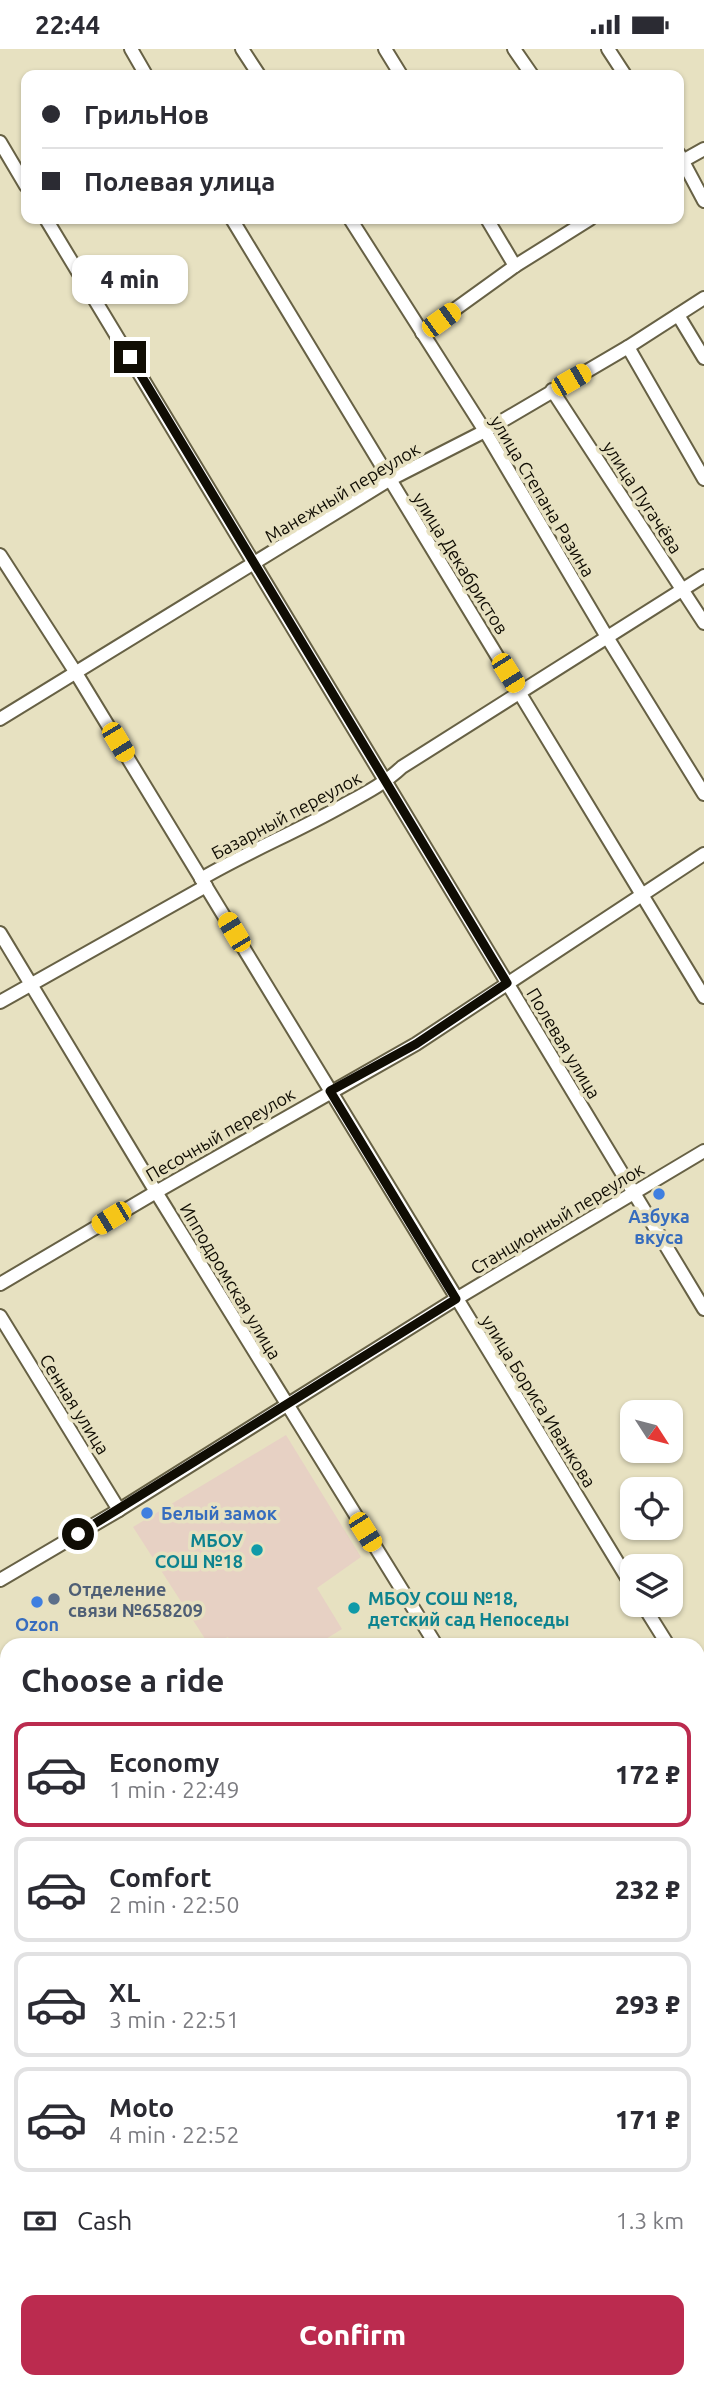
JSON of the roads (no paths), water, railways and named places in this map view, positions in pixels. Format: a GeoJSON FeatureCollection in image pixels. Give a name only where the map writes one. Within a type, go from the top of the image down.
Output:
{"type":"FeatureCollection","features":[{"type":"Feature","properties":{"kind":"street"},"geometry":{"type":"LineString","coordinates":[[131,49],[143,70]]}},
{"type":"Feature","properties":{"kind":"street"},"geometry":{"type":"LineString","coordinates":[[242,49],[256,70]]}},
{"type":"Feature","properties":{"kind":"street"},"geometry":{"type":"LineString","coordinates":[[385,49],[398,70]]}},
{"type":"Feature","properties":{"kind":"street"},"geometry":{"type":"LineString","coordinates":[[514,49],[529,70]]}},
{"type":"Feature","properties":{"kind":"street"},"geometry":{"type":"LineString","coordinates":[[608,49],[622,70]]}},
{"type":"Feature","properties":{"kind":"street"},"geometry":{"type":"LineString","coordinates":[[0,142],[21,178]]}},
{"type":"Feature","properties":{"kind":"street"},"geometry":{"type":"LineString","coordinates":[[684,158],[704,149]]}},
{"type":"Feature","properties":{"kind":"street"},"geometry":{"type":"LineString","coordinates":[[684,167],[704,201]]}},
{"type":"Feature","properties":{"kind":"street","name":"Полевая улица"},"geometry":{"type":"LineString","coordinates":[[49,224],[704,1309]]}},
{"type":"Feature","properties":{"kind":"street","name":"улица Декабристов"},"geometry":{"type":"LineString","coordinates":[[235,224],[704,997]]}},
{"type":"Feature","properties":{"kind":"street","name":"улица Степана Разина"},"geometry":{"type":"LineString","coordinates":[[353,224],[485,431],[607,637],[704,793]]}},
{"type":"Feature","properties":{"kind":"street"},"geometry":{"type":"LineString","coordinates":[[490,224],[515,266]]}},
{"type":"Feature","properties":{"kind":"street"},"geometry":{"type":"LineString","coordinates":[[422,333],[515,266],[582,224]]}},
{"type":"Feature","properties":{"kind":"street","name":"Манежный переулок"},"geometry":{"type":"LineString","coordinates":[[0,719],[389,480],[485,431],[628,347],[704,298]]}},
{"type":"Feature","properties":{"kind":"street"},"geometry":{"type":"LineString","coordinates":[[678,315],[704,358]]}},
{"type":"Feature","properties":{"kind":"street"},"geometry":{"type":"LineString","coordinates":[[628,347],[704,479]]}},
{"type":"Feature","properties":{"kind":"street","name":"улица Пугачёва"},"geometry":{"type":"LineString","coordinates":[[552,390],[704,623]]}},
{"type":"Feature","properties":{"kind":"street","name":"улица Бориса Иванкова"},"geometry":{"type":"LineString","coordinates":[[0,555],[76,673],[620,1566]]}},
{"type":"Feature","properties":{"kind":"street","name":"Базарный переулок"},"geometry":{"type":"LineString","coordinates":[[0,1002],[204,883],[235,859],[303,828],[386,781],[402,767],[704,576]]}},
{"type":"Feature","properties":{"kind":"street","name":"Песочный переулок"},"geometry":{"type":"LineString","coordinates":[[0,1284],[330,1091],[416,1044],[704,853]]}},
{"type":"Feature","properties":{"kind":"street","name":"Ипподромская улица"},"geometry":{"type":"LineString","coordinates":[[0,933],[286,1405],[432,1638]]}},
{"type":"Feature","properties":{"kind":"street","name":"Станционный переулок"},"geometry":{"type":"LineString","coordinates":[[0,1580],[119,1510],[456,1299],[704,1151]]}},
{"type":"Feature","properties":{"kind":"street","name":"Сенная улица"},"geometry":{"type":"LineString","coordinates":[[0,1316],[119,1510]]}},
{"type":"Feature","properties":{"kind":"street"},"geometry":{"type":"LineString","coordinates":[[650,1617],[664,1638]]}},
{"type":"Feature","properties":{"kind":"place","name":"Азбука вкуса"},"geometry":{"type":"Point","coordinates":[659,1194]}},
{"type":"Feature","properties":{"kind":"place","name":"Белый замок"},"geometry":{"type":"Point","coordinates":[147,1513]}},
{"type":"Feature","properties":{"kind":"place","name":"МБОУ СОШ №18"},"geometry":{"type":"Point","coordinates":[257,1550]}},
{"type":"Feature","properties":{"kind":"place","name":"Отделение связи №658209"},"geometry":{"type":"Point","coordinates":[54,1599]}},
{"type":"Feature","properties":{"kind":"place","name":"Ozon"},"geometry":{"type":"Point","coordinates":[37,1602]}},
{"type":"Feature","properties":{"kind":"place","name":"МБОУ СОШ №18, детский сад Непоседы"},"geometry":{"type":"Point","coordinates":[354,1608]}}]}
